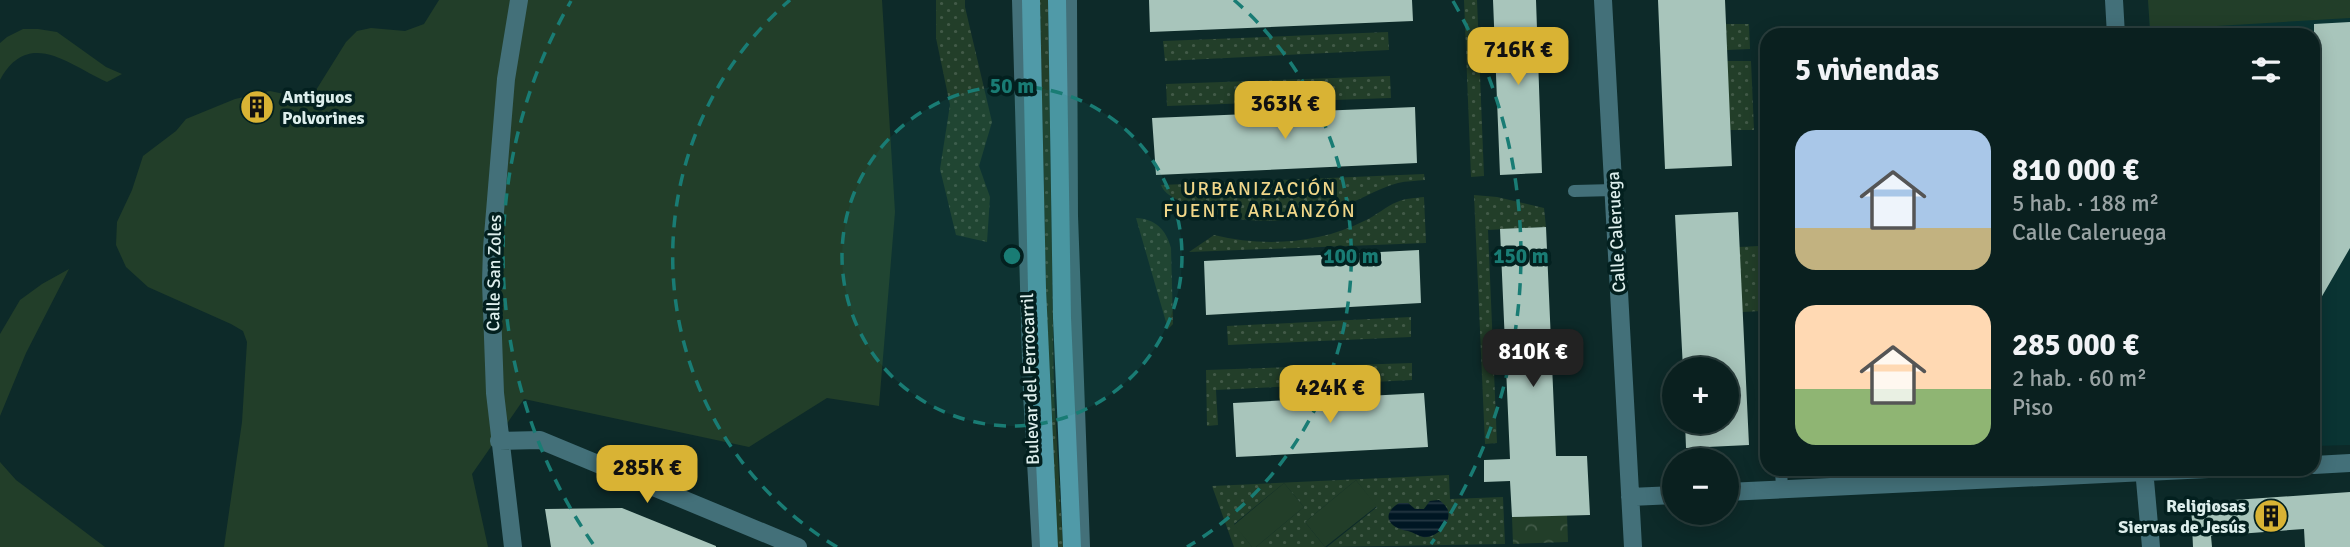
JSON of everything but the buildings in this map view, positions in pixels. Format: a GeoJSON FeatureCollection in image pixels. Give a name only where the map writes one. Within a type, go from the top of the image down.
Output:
{"type":"FeatureCollection","features":[{"type":"Feature","properties":{"kind":"main road","name":"Bulevar del Ferrocarril"},"geometry":{"type":"LineString","coordinates":[[1031,0],[1037,289],[1049,547]]}},
{"type":"Feature","properties":{"kind":"main road","name":"Bulevar del Ferrocarril"},"geometry":{"type":"LineString","coordinates":[[1057,0],[1061,267],[1072,547]]}},
{"type":"Feature","properties":{"kind":"street","name":"Calle San Zoles"},"geometry":{"type":"LineString","coordinates":[[513,547],[495,393],[492,248],[506,79],[519,0]]}},
{"type":"Feature","properties":{"kind":"street","name":"Calle Caleruega"},"geometry":{"type":"LineString","coordinates":[[1604,0],[1633,547]]}},
{"type":"Feature","properties":{"kind":"street"},"geometry":{"type":"LineString","coordinates":[[2114,0],[2116,28]]}},
{"type":"Feature","properties":{"kind":"street"},"geometry":{"type":"LineString","coordinates":[[499,441],[540,440],[799,547]]}},
{"type":"Feature","properties":{"kind":"street"},"geometry":{"type":"LineString","coordinates":[[2320,465],[2350,463]]}},
{"type":"Feature","properties":{"kind":"street"},"geometry":{"type":"LineString","coordinates":[[1739,491],[2030,476]]}},
{"type":"Feature","properties":{"kind":"street"},"geometry":{"type":"LineString","coordinates":[[2145,476],[2151,547]]}},
{"type":"Feature","properties":{"kind":"street"},"geometry":{"type":"LineString","coordinates":[[1630,497],[1662,496]]}},
{"type":"Feature","properties":{"kind":"lane","name":"Bulevar del Ferrocarril"},"geometry":{"type":"LineString","coordinates":[[1018,0],[1029,394],[1038,547]]}},
{"type":"Feature","properties":{"kind":"lane"},"geometry":{"type":"LineString","coordinates":[[1071,0],[1072,216],[1083,547]]}},
{"type":"Feature","properties":{"kind":"lane"},"geometry":{"type":"LineString","coordinates":[[1574,191],[1614,190]]}},
{"type":"Feature","properties":{"kind":"lane"},"geometry":{"type":"LineString","coordinates":[[1781,476],[1782,489]]}},
{"type":"Feature","properties":{"kind":"shaded area"},"geometry":{"type":"Polygon","coordinates":[[[2148,0],[2350,0],[2350,445],[2320,446],[2320,28],[2150,28],[2148,0]]]}},
{"type":"Feature","properties":{"kind":"shaded area"},"geometry":{"type":"Polygon","coordinates":[[[1439,500],[1447,508],[1448,519],[1434,535],[1423,537],[1396,527],[1389,520],[1390,512],[1399,503],[1408,503],[1415,509],[1424,509],[1430,501],[1439,500]]]}},
{"type":"Feature","properties":{"kind":"green space"},"geometry":{"type":"Polygon","coordinates":[[[439,0],[882,0],[895,212],[879,406],[827,398],[749,447],[524,399],[472,474],[488,547],[224,547],[242,422],[247,342],[243,331],[148,287],[126,267],[116,245],[117,222],[132,190],[143,156],[176,131],[186,119],[235,99],[270,91],[284,94],[294,102],[304,102],[313,95],[346,42],[357,31],[371,28],[405,31],[424,24],[439,0]]]}},
{"type":"Feature","properties":{"kind":"green space"},"geometry":{"type":"Polygon","coordinates":[[[936,0],[965,0],[992,122],[979,166],[990,197],[987,242],[956,235],[940,169],[950,105],[936,38],[936,0]]]}},
{"type":"Feature","properties":{"kind":"green space"},"geometry":{"type":"Polygon","coordinates":[[[1040,0],[1048,0],[1054,394],[1063,547],[1056,547],[1048,403],[1040,0]]]}},
{"type":"Feature","properties":{"kind":"green space"},"geometry":{"type":"Polygon","coordinates":[[[1464,0],[1477,0],[1484,176],[1471,177],[1464,0]]]}},
{"type":"Feature","properties":{"kind":"green space"},"geometry":{"type":"Polygon","coordinates":[[[2148,0],[2350,0],[2350,18],[2150,28],[2148,0]]]}},
{"type":"Feature","properties":{"kind":"green space"},"geometry":{"type":"Polygon","coordinates":[[[1726,24],[1749,24],[1750,49],[1727,50],[1726,24]]]}},
{"type":"Feature","properties":{"kind":"green space"},"geometry":{"type":"Polygon","coordinates":[[[23,29],[57,32],[106,67],[122,74],[107,82],[65,60],[37,53],[24,56],[11,64],[0,80],[0,43],[23,29]]]}},
{"type":"Feature","properties":{"kind":"green space"},"geometry":{"type":"Polygon","coordinates":[[[1388,32],[1389,50],[1165,61],[1163,41],[1388,32]]]}},
{"type":"Feature","properties":{"kind":"green space"},"geometry":{"type":"Polygon","coordinates":[[[1727,61],[1751,61],[1754,130],[1730,130],[1727,61]]]}},
{"type":"Feature","properties":{"kind":"green space"},"geometry":{"type":"Polygon","coordinates":[[[1390,76],[1391,98],[1167,106],[1166,84],[1390,76]]]}},
{"type":"Feature","properties":{"kind":"green space"},"geometry":{"type":"Polygon","coordinates":[[[1424,174],[1425,180],[1401,182],[1316,215],[1262,221],[1226,217],[1192,206],[1166,193],[1161,185],[1424,174]]]}},
{"type":"Feature","properties":{"kind":"green space"},"geometry":{"type":"Polygon","coordinates":[[[1474,195],[1497,197],[1544,208],[1546,227],[1488,230],[1497,443],[1485,444],[1474,195]]]}},
{"type":"Feature","properties":{"kind":"green space"},"geometry":{"type":"Polygon","coordinates":[[[1424,197],[1426,243],[1189,252],[1214,235],[1271,242],[1328,235],[1364,221],[1400,201],[1424,197]]]}},
{"type":"Feature","properties":{"kind":"green space"},"geometry":{"type":"Polygon","coordinates":[[[1136,218],[1149,220],[1159,226],[1171,248],[1173,324],[1168,329],[1136,218]]]}},
{"type":"Feature","properties":{"kind":"green space"},"geometry":{"type":"Polygon","coordinates":[[[1759,246],[1760,311],[1742,312],[1739,247],[1759,246]]]}},
{"type":"Feature","properties":{"kind":"green space"},"geometry":{"type":"Polygon","coordinates":[[[69,269],[26,353],[0,416],[0,334],[20,300],[69,269]]]}},
{"type":"Feature","properties":{"kind":"green space"},"geometry":{"type":"Polygon","coordinates":[[[1411,317],[1411,337],[1228,345],[1227,326],[1411,317]]]}},
{"type":"Feature","properties":{"kind":"green space"},"geometry":{"type":"Polygon","coordinates":[[[1412,363],[1412,380],[1216,390],[1218,425],[1207,426],[1206,370],[1412,363]]]}},
{"type":"Feature","properties":{"kind":"green space"},"geometry":{"type":"Polygon","coordinates":[[[0,462],[16,480],[105,547],[0,547],[0,462]]]}},
{"type":"Feature","properties":{"kind":"green space"},"geometry":{"type":"Polygon","coordinates":[[[1449,475],[1450,499],[1503,497],[1505,544],[1327,547],[1377,507],[1356,480],[1305,522],[1325,547],[1256,547],[1304,507],[1284,483],[1234,524],[1252,547],[1234,547],[1212,486],[1449,475]],[[1430,501],[1424,509],[1415,509],[1408,503],[1410,531],[1423,535],[1435,534],[1443,527],[1448,514],[1430,501]]]}},
{"type":"Feature","properties":{"kind":"green space"},"geometry":{"type":"Polygon","coordinates":[[[1356,480],[1377,506],[1325,547],[1305,522],[1356,480]]]}},
{"type":"Feature","properties":{"kind":"green space"},"geometry":{"type":"Polygon","coordinates":[[[1284,483],[1304,507],[1256,547],[1252,547],[1234,525],[1284,483]]]}},
{"type":"Feature","properties":{"kind":"green space"},"geometry":{"type":"Polygon","coordinates":[[[1567,515],[1568,542],[1513,544],[1512,517],[1567,515]]]}},
{"type":"Feature","properties":{"kind":"place","name":"Antiguos Polvorines"},"geometry":{"type":"Point","coordinates":[257,107]}},
{"type":"Feature","properties":{"kind":"place","name":"Religiosas Siervas de Jesús"},"geometry":{"type":"Point","coordinates":[2271,516]}},
{"type":"Feature","properties":{"kind":"district","name":"URBANIZACIÓN FUENTE ARLANZÓN"},"geometry":{"type":"Point","coordinates":[1260,199]}}]}
